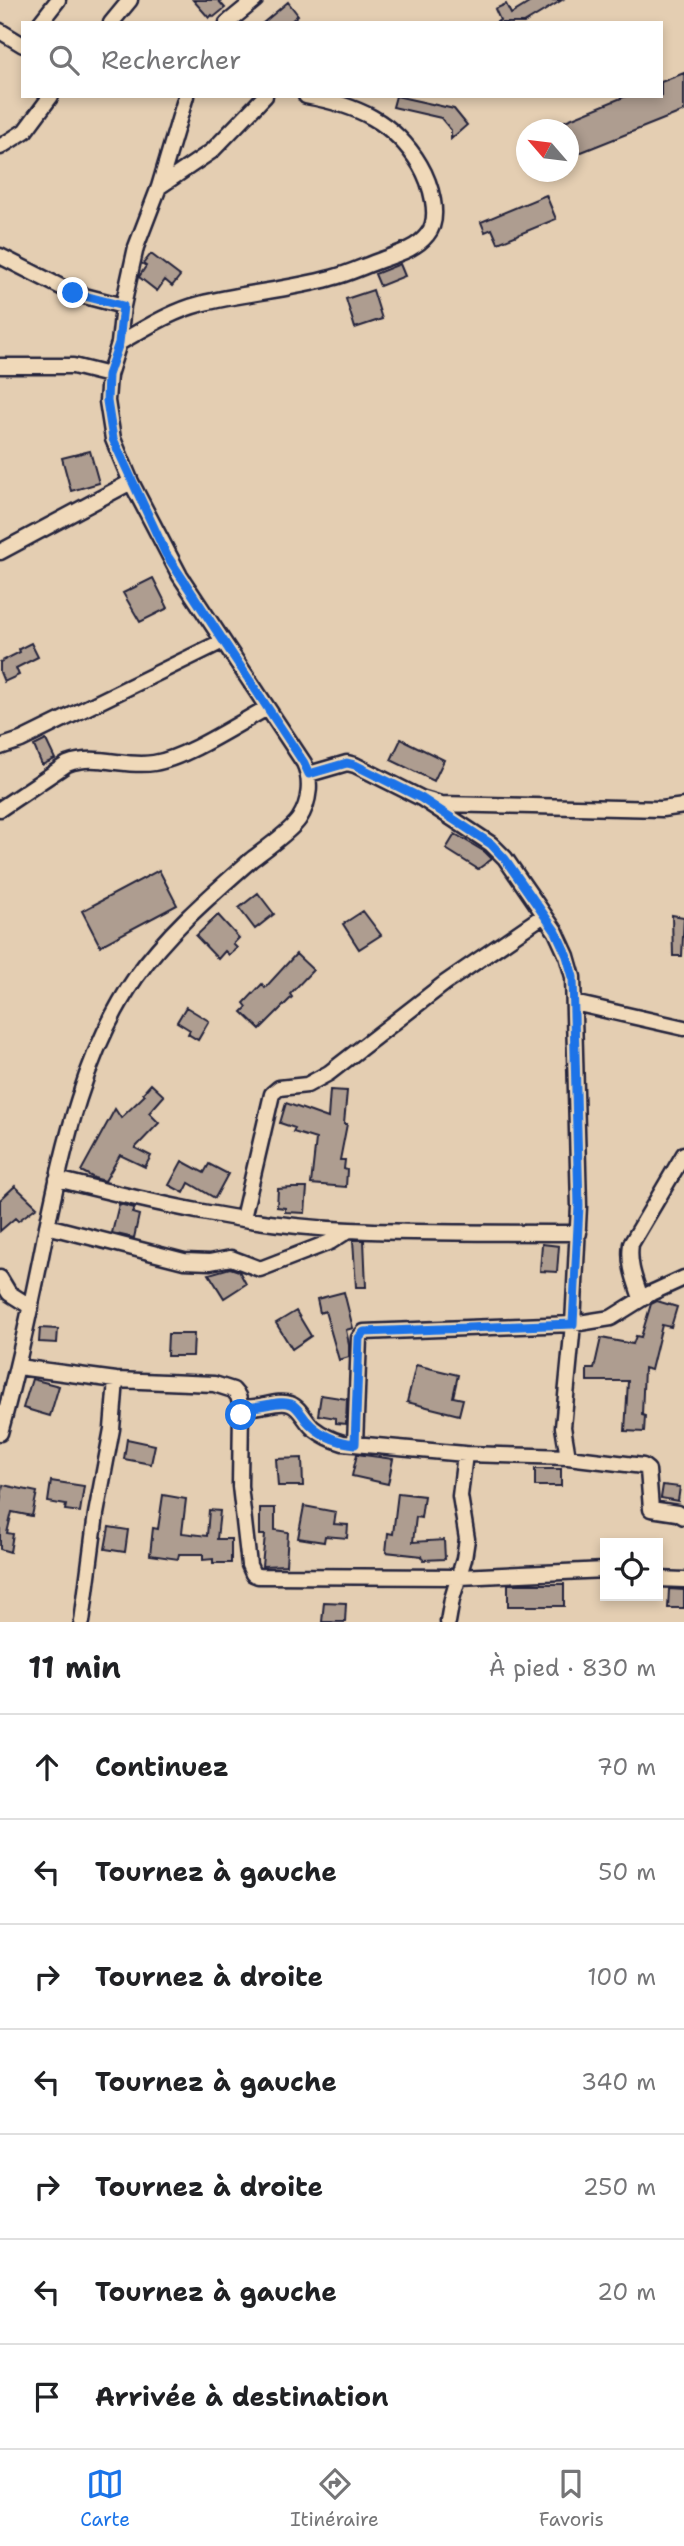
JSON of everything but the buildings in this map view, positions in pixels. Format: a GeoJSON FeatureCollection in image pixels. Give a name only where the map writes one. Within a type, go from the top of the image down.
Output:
{"type":"FeatureCollection","features":[{"type":"Feature","properties":{"kind":"street"},"geometry":{"type":"LineString","coordinates":[[42,21],[58,0]]}},
{"type":"Feature","properties":{"kind":"street"},"geometry":{"type":"LineString","coordinates":[[113,21],[130,0]]}},
{"type":"Feature","properties":{"kind":"street"},"geometry":{"type":"LineString","coordinates":[[229,21],[245,3]]}},
{"type":"Feature","properties":{"kind":"street"},"geometry":{"type":"LineString","coordinates":[[0,32],[21,43]]}},
{"type":"Feature","properties":{"kind":"street"},"geometry":{"type":"LineString","coordinates":[[0,147],[32,124],[50,98]]}},
{"type":"Feature","properties":{"kind":"street"},"geometry":{"type":"LineString","coordinates":[[0,1433],[5,1400],[18,1367],[69,1128],[111,1018],[160,945],[201,904],[299,819],[309,792],[309,774],[304,763],[166,554],[131,482],[109,425],[108,375],[119,343],[123,306],[136,247],[159,187],[185,98]]}},
{"type":"Feature","properties":{"kind":"street"},"geometry":{"type":"LineString","coordinates":[[159,187],[212,151],[263,98]]}},
{"type":"Feature","properties":{"kind":"street"},"geometry":{"type":"LineString","coordinates":[[119,343],[199,304],[332,278],[404,252],[428,234],[434,224],[434,212],[425,174],[397,133],[376,119],[314,98]]}},
{"type":"Feature","properties":{"kind":"street"},"geometry":{"type":"LineString","coordinates":[[0,256],[73,293],[123,306]]}},
{"type":"Feature","properties":{"kind":"street"},"geometry":{"type":"LineString","coordinates":[[0,366],[73,366],[108,375]]}},
{"type":"Feature","properties":{"kind":"street"},"geometry":{"type":"LineString","coordinates":[[0,552],[131,482]]}},
{"type":"Feature","properties":{"kind":"street"},"geometry":{"type":"LineString","coordinates":[[0,747],[21,740],[223,641]]}},
{"type":"Feature","properties":{"kind":"street"},"geometry":{"type":"LineString","coordinates":[[0,809],[67,765],[80,760],[151,764],[171,759],[267,708]]}},
{"type":"Feature","properties":{"kind":"street"},"geometry":{"type":"LineString","coordinates":[[309,774],[347,763],[355,765],[421,798],[491,844],[505,859],[556,932],[567,956],[573,977],[579,1233],[563,1427],[568,1457]]}},
{"type":"Feature","properties":{"kind":"street"},"geometry":{"type":"LineString","coordinates":[[421,798],[441,804],[464,805],[662,809],[684,806]]}},
{"type":"Feature","properties":{"kind":"street"},"geometry":{"type":"LineString","coordinates":[[243,1218],[272,1094],[279,1088],[306,1085],[329,1073],[445,983],[544,915]]}},
{"type":"Feature","properties":{"kind":"street"},"geometry":{"type":"LineString","coordinates":[[574,1003],[684,1028]]}},
{"type":"Feature","properties":{"kind":"street"},"geometry":{"type":"LineString","coordinates":[[641,1298],[631,1269],[631,1244],[684,1154]]}},
{"type":"Feature","properties":{"kind":"street"},"geometry":{"type":"LineString","coordinates":[[57,1179],[146,1201],[243,1218],[349,1230],[579,1233]]}},
{"type":"Feature","properties":{"kind":"street"},"geometry":{"type":"LineString","coordinates":[[47,1226],[184,1261],[210,1262],[231,1258],[260,1269],[330,1242],[349,1230]]}},
{"type":"Feature","properties":{"kind":"street"},"geometry":{"type":"LineString","coordinates":[[0,1278],[9,1293],[31,1307]]}},
{"type":"Feature","properties":{"kind":"street"},"geometry":{"type":"LineString","coordinates":[[355,1444],[359,1338],[364,1332],[573,1324],[611,1318],[641,1298],[684,1278]]}},
{"type":"Feature","properties":{"kind":"street"},"geometry":{"type":"LineString","coordinates":[[18,1367],[116,1380],[214,1384],[233,1390],[241,1407],[240,1486],[249,1565],[253,1574],[263,1577],[460,1577],[600,1570]]}},
{"type":"Feature","properties":{"kind":"street"},"geometry":{"type":"LineString","coordinates":[[82,1622],[96,1514],[112,1429],[116,1380]]}},
{"type":"Feature","properties":{"kind":"street"},"geometry":{"type":"LineString","coordinates":[[241,1407],[250,1409],[286,1403],[293,1405],[312,1427],[343,1443],[465,1454],[568,1457],[643,1466],[649,1470],[651,1508],[679,1513],[684,1517]]}},
{"type":"Feature","properties":{"kind":"street"},"geometry":{"type":"LineString","coordinates":[[448,1622],[467,1539],[460,1496],[465,1454]]}},
{"type":"Feature","properties":{"kind":"street"},"geometry":{"type":"LineString","coordinates":[[663,1579],[684,1580]]}},
{"type":"Feature","properties":{"kind":"route"},"geometry":{"type":"LineString","coordinates":[[73,293],[123,306],[119,343],[108,375],[107,401],[113,439],[166,554],[309,774],[347,763],[355,765],[421,798],[491,844],[505,859],[556,932],[573,977],[579,1233],[573,1324],[364,1332],[359,1338],[355,1444],[332,1440],[312,1427],[293,1405],[286,1403],[250,1409],[241,1407],[241,1415]]}}]}
